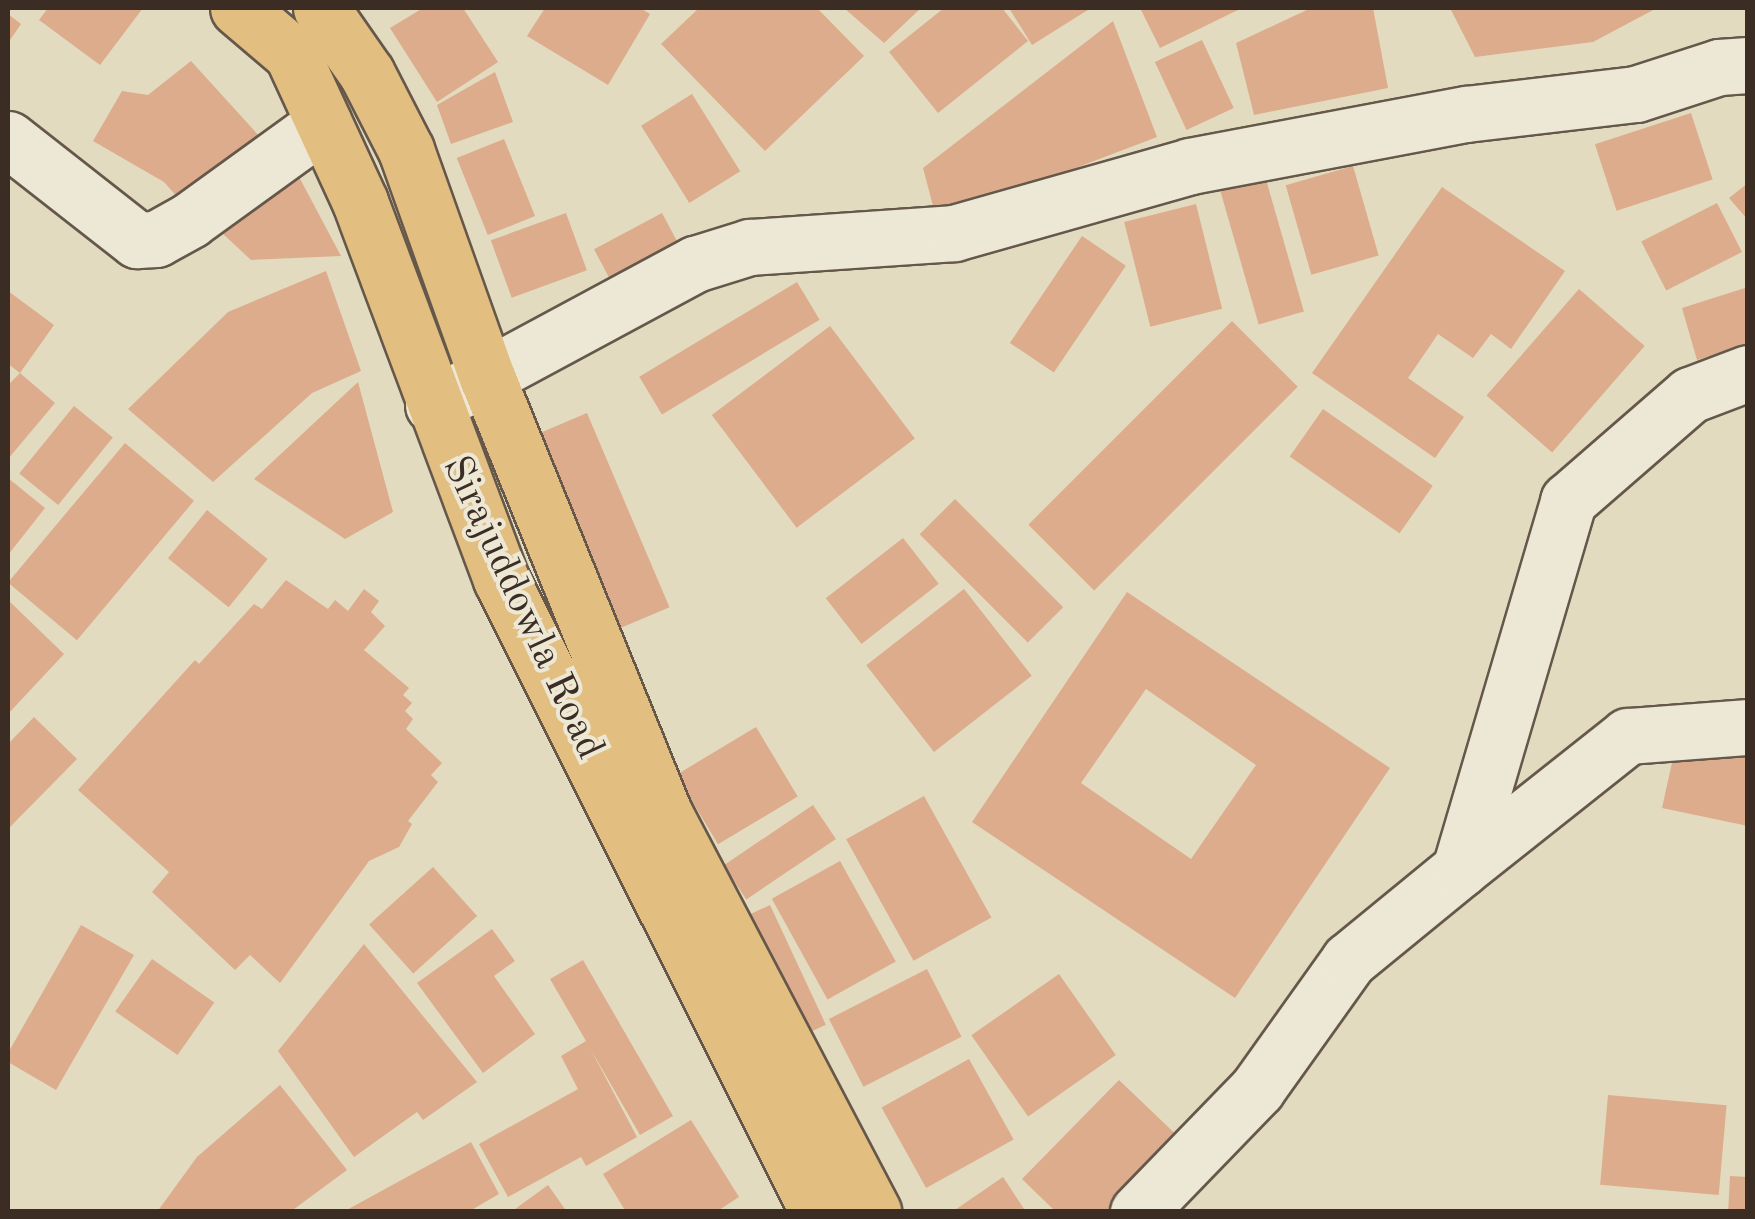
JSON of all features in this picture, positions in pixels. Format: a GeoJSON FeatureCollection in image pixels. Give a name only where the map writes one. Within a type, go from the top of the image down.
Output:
{"type":"FeatureCollection","features":[{"type":"Feature","properties":{"kind":"main road","name":"Sirajuddowla Road"},"geometry":{"type":"LineString","coordinates":[[238,8],[292,54],[360,202],[501,579],[818,1212]]}},
{"type":"Feature","properties":{"kind":"main road","name":"Sirajuddowla Road"},"geometry":{"type":"LineString","coordinates":[[321,8],[368,74],[406,150],[486,376],[665,815],[873,1212]]}},
{"type":"Feature","properties":{"kind":"street"},"geometry":{"type":"LineString","coordinates":[[433,405],[696,264],[750,247],[954,232],[1190,166],[1466,114],[1636,94],[1719,67],[1748,65]]}},
{"type":"Feature","properties":{"kind":"street"},"geometry":{"type":"LineString","coordinates":[[8,140],[137,240],[156,239],[190,220],[324,123]]}},
{"type":"Feature","properties":{"kind":"street"},"geometry":{"type":"LineString","coordinates":[[1460,868],[1568,500],[1690,396],[1748,373]]}},
{"type":"Feature","properties":{"kind":"street"},"geometry":{"type":"LineString","coordinates":[[1138,1212],[1258,1089],[1349,960],[1460,868],[1628,736],[1748,727]]}},
{"type":"Feature","properties":{"kind":"building"},"geometry":{"type":"Polygon","coordinates":[[[48,8],[143,8],[100,65],[39,20],[48,8]]]}},
{"type":"Feature","properties":{"kind":"building"},"geometry":{"type":"Polygon","coordinates":[[[423,8],[463,8],[498,62],[437,102],[390,28],[423,8]]]}},
{"type":"Feature","properties":{"kind":"building"},"geometry":{"type":"Polygon","coordinates":[[[545,8],[640,8],[650,14],[608,85],[527,36],[545,8]]]}},
{"type":"Feature","properties":{"kind":"building"},"geometry":{"type":"Polygon","coordinates":[[[699,8],[817,8],[864,56],[765,151],[661,44],[699,8]]]}},
{"type":"Feature","properties":{"kind":"building"},"geometry":{"type":"Polygon","coordinates":[[[844,8],[921,8],[884,43],[844,8]]]}},
{"type":"Feature","properties":{"kind":"building"},"geometry":{"type":"Polygon","coordinates":[[[944,8],[1002,8],[1028,41],[938,113],[889,52],[944,8]]]}},
{"type":"Feature","properties":{"kind":"building"},"geometry":{"type":"Polygon","coordinates":[[[1009,8],[1091,8],[1032,45],[1009,8]]]}},
{"type":"Feature","properties":{"kind":"building"},"geometry":{"type":"Polygon","coordinates":[[[1140,8],[1242,8],[1160,48],[1140,8]]]}},
{"type":"Feature","properties":{"kind":"building"},"geometry":{"type":"Polygon","coordinates":[[[1311,8],[1373,8],[1388,88],[1254,115],[1236,43],[1311,8]]]}},
{"type":"Feature","properties":{"kind":"building"},"geometry":{"type":"Polygon","coordinates":[[[1450,8],[1657,8],[1593,42],[1475,57],[1450,8]]]}},
{"type":"Feature","properties":{"kind":"building"},"geometry":{"type":"Polygon","coordinates":[[[8,14],[21,24],[8,43],[8,14]]]}},
{"type":"Feature","properties":{"kind":"building"},"geometry":{"type":"Polygon","coordinates":[[[1113,21],[1157,137],[937,221],[923,168],[1113,21]]]}},
{"type":"Feature","properties":{"kind":"building"},"geometry":{"type":"Polygon","coordinates":[[[1202,40],[1234,108],[1187,130],[1155,62],[1202,40]]]}},
{"type":"Feature","properties":{"kind":"building"},"geometry":{"type":"Polygon","coordinates":[[[191,61],[270,148],[195,217],[164,182],[93,141],[122,91],[148,95],[191,61]]]}},
{"type":"Feature","properties":{"kind":"building"},"geometry":{"type":"Polygon","coordinates":[[[495,72],[513,122],[451,144],[437,105],[495,72]]]}},
{"type":"Feature","properties":{"kind":"building"},"geometry":{"type":"Polygon","coordinates":[[[692,94],[740,171],[689,203],[641,126],[692,94]]]}},
{"type":"Feature","properties":{"kind":"building"},"geometry":{"type":"Polygon","coordinates":[[[1691,113],[1713,180],[1617,211],[1595,144],[1691,113]]]}},
{"type":"Feature","properties":{"kind":"building"},"geometry":{"type":"Polygon","coordinates":[[[504,139],[535,216],[488,235],[457,158],[504,139]]]}},
{"type":"Feature","properties":{"kind":"building"},"geometry":{"type":"Polygon","coordinates":[[[289,158],[341,256],[251,260],[207,219],[289,158]]]}},
{"type":"Feature","properties":{"kind":"building"},"geometry":{"type":"Polygon","coordinates":[[[1353,166],[1379,255],[1311,275],[1286,185],[1353,166]]]}},
{"type":"Feature","properties":{"kind":"building"},"geometry":{"type":"Polygon","coordinates":[[[1265,176],[1304,312],[1259,324],[1220,189],[1265,176]]]}},
{"type":"Feature","properties":{"kind":"building"},"geometry":{"type":"Polygon","coordinates":[[[1748,183],[1748,220],[1729,198],[1748,183]]]}},
{"type":"Feature","properties":{"kind":"building"},"geometry":{"type":"Polygon","coordinates":[[[1442,187],[1565,271],[1511,349],[1491,334],[1473,358],[1438,334],[1408,378],[1464,417],[1435,458],[1312,373],[1442,187]]]}},
{"type":"Feature","properties":{"kind":"building"},"geometry":{"type":"Polygon","coordinates":[[[1717,203],[1742,252],[1666,291],[1641,242],[1717,203]]]}},
{"type":"Feature","properties":{"kind":"building"},"geometry":{"type":"Polygon","coordinates":[[[1196,204],[1222,309],[1150,327],[1124,222],[1196,204]]]}},
{"type":"Feature","properties":{"kind":"building"},"geometry":{"type":"Polygon","coordinates":[[[566,213],[587,270],[512,298],[491,240],[566,213]]]}},
{"type":"Feature","properties":{"kind":"building"},"geometry":{"type":"Polygon","coordinates":[[[662,213],[680,247],[612,283],[594,249],[662,213]]]}},
{"type":"Feature","properties":{"kind":"building"},"geometry":{"type":"Polygon","coordinates":[[[1082,236],[1126,266],[1054,373],[1010,343],[1082,236]]]}},
{"type":"Feature","properties":{"kind":"building"},"geometry":{"type":"Polygon","coordinates":[[[326,271],[361,371],[312,393],[213,482],[128,409],[228,312],[326,271]]]}},
{"type":"Feature","properties":{"kind":"building"},"geometry":{"type":"Polygon","coordinates":[[[797,282],[820,320],[662,414],[639,377],[797,282]]]}},
{"type":"Feature","properties":{"kind":"building"},"geometry":{"type":"Polygon","coordinates":[[[1748,287],[1748,344],[1697,360],[1682,308],[1748,287]]]}},
{"type":"Feature","properties":{"kind":"building"},"geometry":{"type":"Polygon","coordinates":[[[1579,289],[1645,346],[1552,452],[1486,395],[1579,289]]]}},
{"type":"Feature","properties":{"kind":"building"},"geometry":{"type":"Polygon","coordinates":[[[8,291],[54,325],[20,373],[8,364],[8,291]]]}},
{"type":"Feature","properties":{"kind":"building"},"geometry":{"type":"Polygon","coordinates":[[[1232,321],[1298,387],[1094,590],[1028,525],[1232,321]]]}},
{"type":"Feature","properties":{"kind":"building"},"geometry":{"type":"Polygon","coordinates":[[[830,326],[915,439],[797,528],[712,415],[830,326]]]}},
{"type":"Feature","properties":{"kind":"building"},"geometry":{"type":"Polygon","coordinates":[[[20,373],[55,403],[8,459],[8,385],[20,373]]]}},
{"type":"Feature","properties":{"kind":"building"},"geometry":{"type":"Polygon","coordinates":[[[358,382],[393,512],[345,539],[254,479],[358,382]]]}},
{"type":"Feature","properties":{"kind":"building"},"geometry":{"type":"Polygon","coordinates":[[[74,406],[113,437],[58,505],[19,474],[74,406]]]}},
{"type":"Feature","properties":{"kind":"building"},"geometry":{"type":"Polygon","coordinates":[[[1323,409],[1433,486],[1399,533],[1290,457],[1323,409]]]}},
{"type":"Feature","properties":{"kind":"building"},"geometry":{"type":"Polygon","coordinates":[[[587,413],[669,607],[611,632],[528,438],[587,413]]]}},
{"type":"Feature","properties":{"kind":"building"},"geometry":{"type":"Polygon","coordinates":[[[125,443],[194,501],[77,640],[8,582],[125,443]]]}},
{"type":"Feature","properties":{"kind":"building"},"geometry":{"type":"Polygon","coordinates":[[[8,478],[45,508],[8,555],[8,478]]]}},
{"type":"Feature","properties":{"kind":"building"},"geometry":{"type":"Polygon","coordinates":[[[955,499],[1063,607],[1028,643],[920,534],[955,499]]]}},
{"type":"Feature","properties":{"kind":"building"},"geometry":{"type":"Polygon","coordinates":[[[207,510],[268,559],[229,607],[168,558],[207,510]]]}},
{"type":"Feature","properties":{"kind":"building"},"geometry":{"type":"Polygon","coordinates":[[[903,538],[939,584],[861,644],[826,598],[903,538]]]}},
{"type":"Feature","properties":{"kind":"building"},"geometry":{"type":"Polygon","coordinates":[[[286,580],[328,609],[335,600],[348,611],[364,589],[379,601],[371,612],[385,626],[364,650],[409,688],[403,695],[412,703],[405,711],[413,719],[406,729],[442,763],[431,775],[438,782],[408,821],[412,824],[399,847],[369,861],[280,983],[250,955],[235,970],[152,892],[169,872],[78,790],[195,660],[199,664],[254,604],[262,609],[286,580]]]}},
{"type":"Feature","properties":{"kind":"building"},"geometry":{"type":"Polygon","coordinates":[[[964,589],[1032,676],[934,752],[866,665],[964,589]]]}},
{"type":"Feature","properties":{"kind":"building"},"geometry":{"type":"Polygon","coordinates":[[[1127,592],[1390,768],[1235,998],[972,822],[1127,592]],[[1146,689],[1081,783],[1191,859],[1256,765],[1146,689]]]}},
{"type":"Feature","properties":{"kind":"building"},"geometry":{"type":"Polygon","coordinates":[[[8,600],[64,654],[8,714],[8,600]]]}},
{"type":"Feature","properties":{"kind":"building"},"geometry":{"type":"Polygon","coordinates":[[[34,717],[77,759],[8,829],[8,744],[34,717]]]}},
{"type":"Feature","properties":{"kind":"building"},"geometry":{"type":"Polygon","coordinates":[[[756,727],[798,796],[718,844],[676,775],[756,727]]]}},
{"type":"Feature","properties":{"kind":"building"},"geometry":{"type":"Polygon","coordinates":[[[1677,740],[1748,755],[1748,826],[1662,808],[1677,740]]]}},
{"type":"Feature","properties":{"kind":"building"},"geometry":{"type":"Polygon","coordinates":[[[924,796],[991,918],[914,961],[846,839],[924,796]]]}},
{"type":"Feature","properties":{"kind":"building"},"geometry":{"type":"Polygon","coordinates":[[[813,805],[836,839],[746,899],[723,865],[813,805]]]}},
{"type":"Feature","properties":{"kind":"building"},"geometry":{"type":"Polygon","coordinates":[[[840,861],[896,962],[828,999],[772,899],[840,861]]]}},
{"type":"Feature","properties":{"kind":"building"},"geometry":{"type":"Polygon","coordinates":[[[433,867],[477,916],[413,974],[369,925],[433,867]]]}},
{"type":"Feature","properties":{"kind":"building"},"geometry":{"type":"Polygon","coordinates":[[[770,905],[826,1025],[800,1037],[744,917],[770,905]]]}},
{"type":"Feature","properties":{"kind":"building"},"geometry":{"type":"Polygon","coordinates":[[[81,925],[134,955],[56,1090],[8,1062],[8,1053],[81,925]]]}},
{"type":"Feature","properties":{"kind":"building"},"geometry":{"type":"Polygon","coordinates":[[[492,929],[515,961],[494,976],[535,1034],[483,1073],[417,983],[492,929]]]}},
{"type":"Feature","properties":{"kind":"building"},"geometry":{"type":"Polygon","coordinates":[[[364,944],[477,1082],[423,1120],[417,1112],[354,1157],[278,1051],[364,944]]]}},
{"type":"Feature","properties":{"kind":"building"},"geometry":{"type":"Polygon","coordinates":[[[152,959],[214,1003],[178,1055],[115,1011],[152,959]]]}},
{"type":"Feature","properties":{"kind":"building"},"geometry":{"type":"Polygon","coordinates":[[[583,960],[673,1116],[640,1135],[590,1048],[637,1137],[586,1166],[581,1157],[508,1197],[479,1144],[578,1089],[561,1056],[586,1041],[550,979],[583,960]]]}},
{"type":"Feature","properties":{"kind":"building"},"geometry":{"type":"Polygon","coordinates":[[[927,969],[962,1037],[863,1087],[829,1019],[927,969]]]}},
{"type":"Feature","properties":{"kind":"building"},"geometry":{"type":"Polygon","coordinates":[[[1059,974],[1116,1055],[1028,1116],[971,1035],[1059,974]]]}},
{"type":"Feature","properties":{"kind":"building"},"geometry":{"type":"Polygon","coordinates":[[[969,1059],[1014,1139],[926,1188],[882,1107],[969,1059]]]}},
{"type":"Feature","properties":{"kind":"building"},"geometry":{"type":"Polygon","coordinates":[[[1119,1080],[1188,1146],[1125,1212],[1056,1212],[1022,1179],[1119,1080]]]}},
{"type":"Feature","properties":{"kind":"building"},"geometry":{"type":"Polygon","coordinates":[[[280,1085],[347,1170],[290,1212],[157,1212],[197,1157],[280,1085]]]}},
{"type":"Feature","properties":{"kind":"building"},"geometry":{"type":"Polygon","coordinates":[[[1608,1095],[1727,1105],[1719,1195],[1600,1185],[1608,1095]]]}},
{"type":"Feature","properties":{"kind":"building"},"geometry":{"type":"Polygon","coordinates":[[[691,1120],[739,1197],[716,1212],[626,1212],[603,1174],[691,1120]]]}},
{"type":"Feature","properties":{"kind":"building"},"geometry":{"type":"Polygon","coordinates":[[[471,1142],[499,1194],[468,1212],[343,1212],[471,1142]]]}},
{"type":"Feature","properties":{"kind":"building"},"geometry":{"type":"Polygon","coordinates":[[[1730,1176],[1748,1177],[1746,1212],[1728,1212],[1730,1176]]]}},
{"type":"Feature","properties":{"kind":"building"},"geometry":{"type":"Polygon","coordinates":[[[1003,1177],[1026,1212],[952,1212],[1003,1177]]]}},
{"type":"Feature","properties":{"kind":"building"},"geometry":{"type":"Polygon","coordinates":[[[548,1185],[567,1212],[511,1212],[548,1185]]]}}]}
